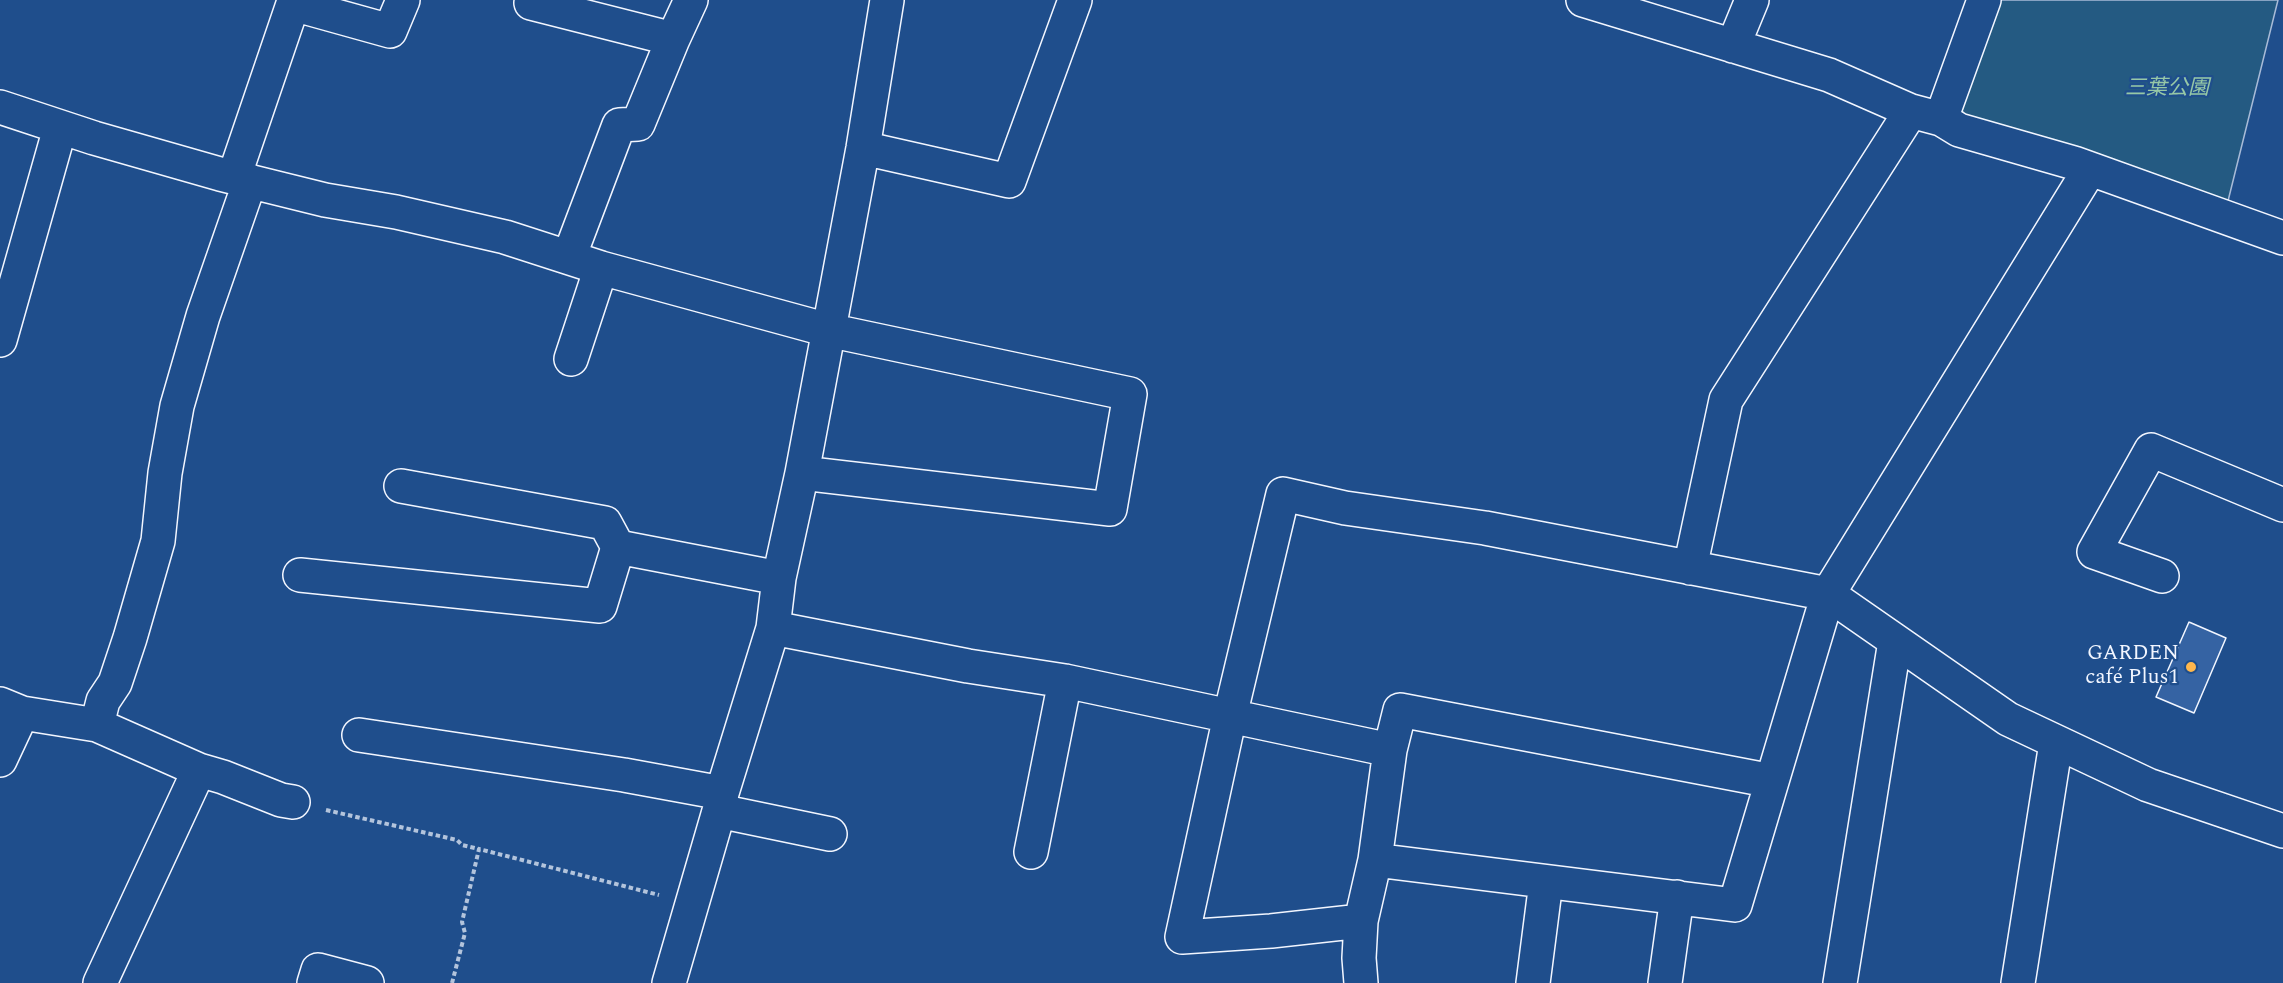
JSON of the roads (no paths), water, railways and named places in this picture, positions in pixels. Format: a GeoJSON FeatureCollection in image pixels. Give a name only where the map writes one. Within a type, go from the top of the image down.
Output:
{"type":"FeatureCollection","features":[{"type":"Feature","properties":{"kind":"street"},"geometry":{"type":"LineString","coordinates":[[97,726],[103,701],[115,683],[130,638],[158,541],[165,473],[177,406],[292,4],[390,31],[403,0]]}},
{"type":"Feature","properties":{"kind":"street"},"geometry":{"type":"LineString","coordinates":[[569,257],[620,125],[639,124],[691,0]]}},
{"type":"Feature","properties":{"kind":"street"},"geometry":{"type":"LineString","coordinates":[[669,983],[773,627],[779,579],[802,473],[863,148],[888,0]]}},
{"type":"Feature","properties":{"kind":"street"},"geometry":{"type":"LineString","coordinates":[[863,148],[1009,181],[1075,0]]}},
{"type":"Feature","properties":{"kind":"street"},"geometry":{"type":"LineString","coordinates":[[1589,0],[1829,75],[1959,130],[2090,169],[2283,238]]}},
{"type":"Feature","properties":{"kind":"street"},"geometry":{"type":"LineString","coordinates":[[1733,46],[1752,0]]}},
{"type":"Feature","properties":{"kind":"street"},"geometry":{"type":"LineString","coordinates":[[1690,568],[1726,400],[1926,115],[1984,0]]}},
{"type":"Feature","properties":{"kind":"street"},"geometry":{"type":"LineString","coordinates":[[545,4],[673,39]]}},
{"type":"Feature","properties":{"kind":"street"},"geometry":{"type":"LineString","coordinates":[[0,107],[60,128],[242,179],[325,200],[396,212],[470,229],[601,268],[828,330],[1130,393],[1110,508],[802,473]]}},
{"type":"Feature","properties":{"kind":"street"},"geometry":{"type":"LineString","coordinates":[[0,340],[60,128]]}},
{"type":"Feature","properties":{"kind":"street"},"geometry":{"type":"LineString","coordinates":[[1375,860],[1735,905],[1828,594],[2090,169]]}},
{"type":"Feature","properties":{"kind":"street"},"geometry":{"type":"LineString","coordinates":[[571,359],[601,268]]}},
{"type":"Feature","properties":{"kind":"street"},"geometry":{"type":"LineString","coordinates":[[2162,576],[2094,552],[2151,450],[2283,505]]}},
{"type":"Feature","properties":{"kind":"street"},"geometry":{"type":"LineString","coordinates":[[300,575],[600,606],[618,547],[605,523],[401,486]]}},
{"type":"Feature","properties":{"kind":"street"},"geometry":{"type":"LineString","coordinates":[[1361,921],[1272,931],[1182,937],[1230,716],[1283,494],[1345,508],[1485,528],[1828,594],[2008,719],[2148,785],[2283,831]]}},
{"type":"Feature","properties":{"kind":"street"},"geometry":{"type":"LineString","coordinates":[[618,547],[779,579]]}},
{"type":"Feature","properties":{"kind":"street"},"geometry":{"type":"LineString","coordinates":[[773,627],[900,654],[1065,681],[1390,750]]}},
{"type":"Feature","properties":{"kind":"street"},"geometry":{"type":"LineString","coordinates":[[1840,983],[1895,641]]}},
{"type":"Feature","properties":{"kind":"street"},"geometry":{"type":"LineString","coordinates":[[1031,852],[1065,681]]}},
{"type":"Feature","properties":{"kind":"street"},"geometry":{"type":"LineString","coordinates":[[0,760],[11,708],[97,726],[199,770],[281,800],[293,802]]}},
{"type":"Feature","properties":{"kind":"street"},"geometry":{"type":"LineString","coordinates":[[1361,983],[1359,958],[1361,921],[1375,860],[1390,750],[1400,710],[1772,781]]}},
{"type":"Feature","properties":{"kind":"street"},"geometry":{"type":"LineString","coordinates":[[359,735],[633,776],[830,834]]}},
{"type":"Feature","properties":{"kind":"street"},"geometry":{"type":"LineString","coordinates":[[2018,983],[2056,743]]}},
{"type":"Feature","properties":{"kind":"street"},"geometry":{"type":"LineString","coordinates":[[100,983],[199,770]]}},
{"type":"Feature","properties":{"kind":"street"},"geometry":{"type":"LineString","coordinates":[[1533,983],[1546,882]]}},
{"type":"Feature","properties":{"kind":"street"},"geometry":{"type":"LineString","coordinates":[[1665,983],[1677,897]]}},
{"type":"Feature","properties":{"kind":"street"},"geometry":{"type":"LineString","coordinates":[[314,983],[318,970],[367,983]]}},
{"type":"Feature","properties":{"kind":"place","name":"GARDEN café Plus1"},"geometry":{"type":"Point","coordinates":[2191,667]}},
{"type":"Feature","properties":{"kind":"park label","name":"三葉公園"},"geometry":{"type":"Point","coordinates":[2167,90]}}]}
